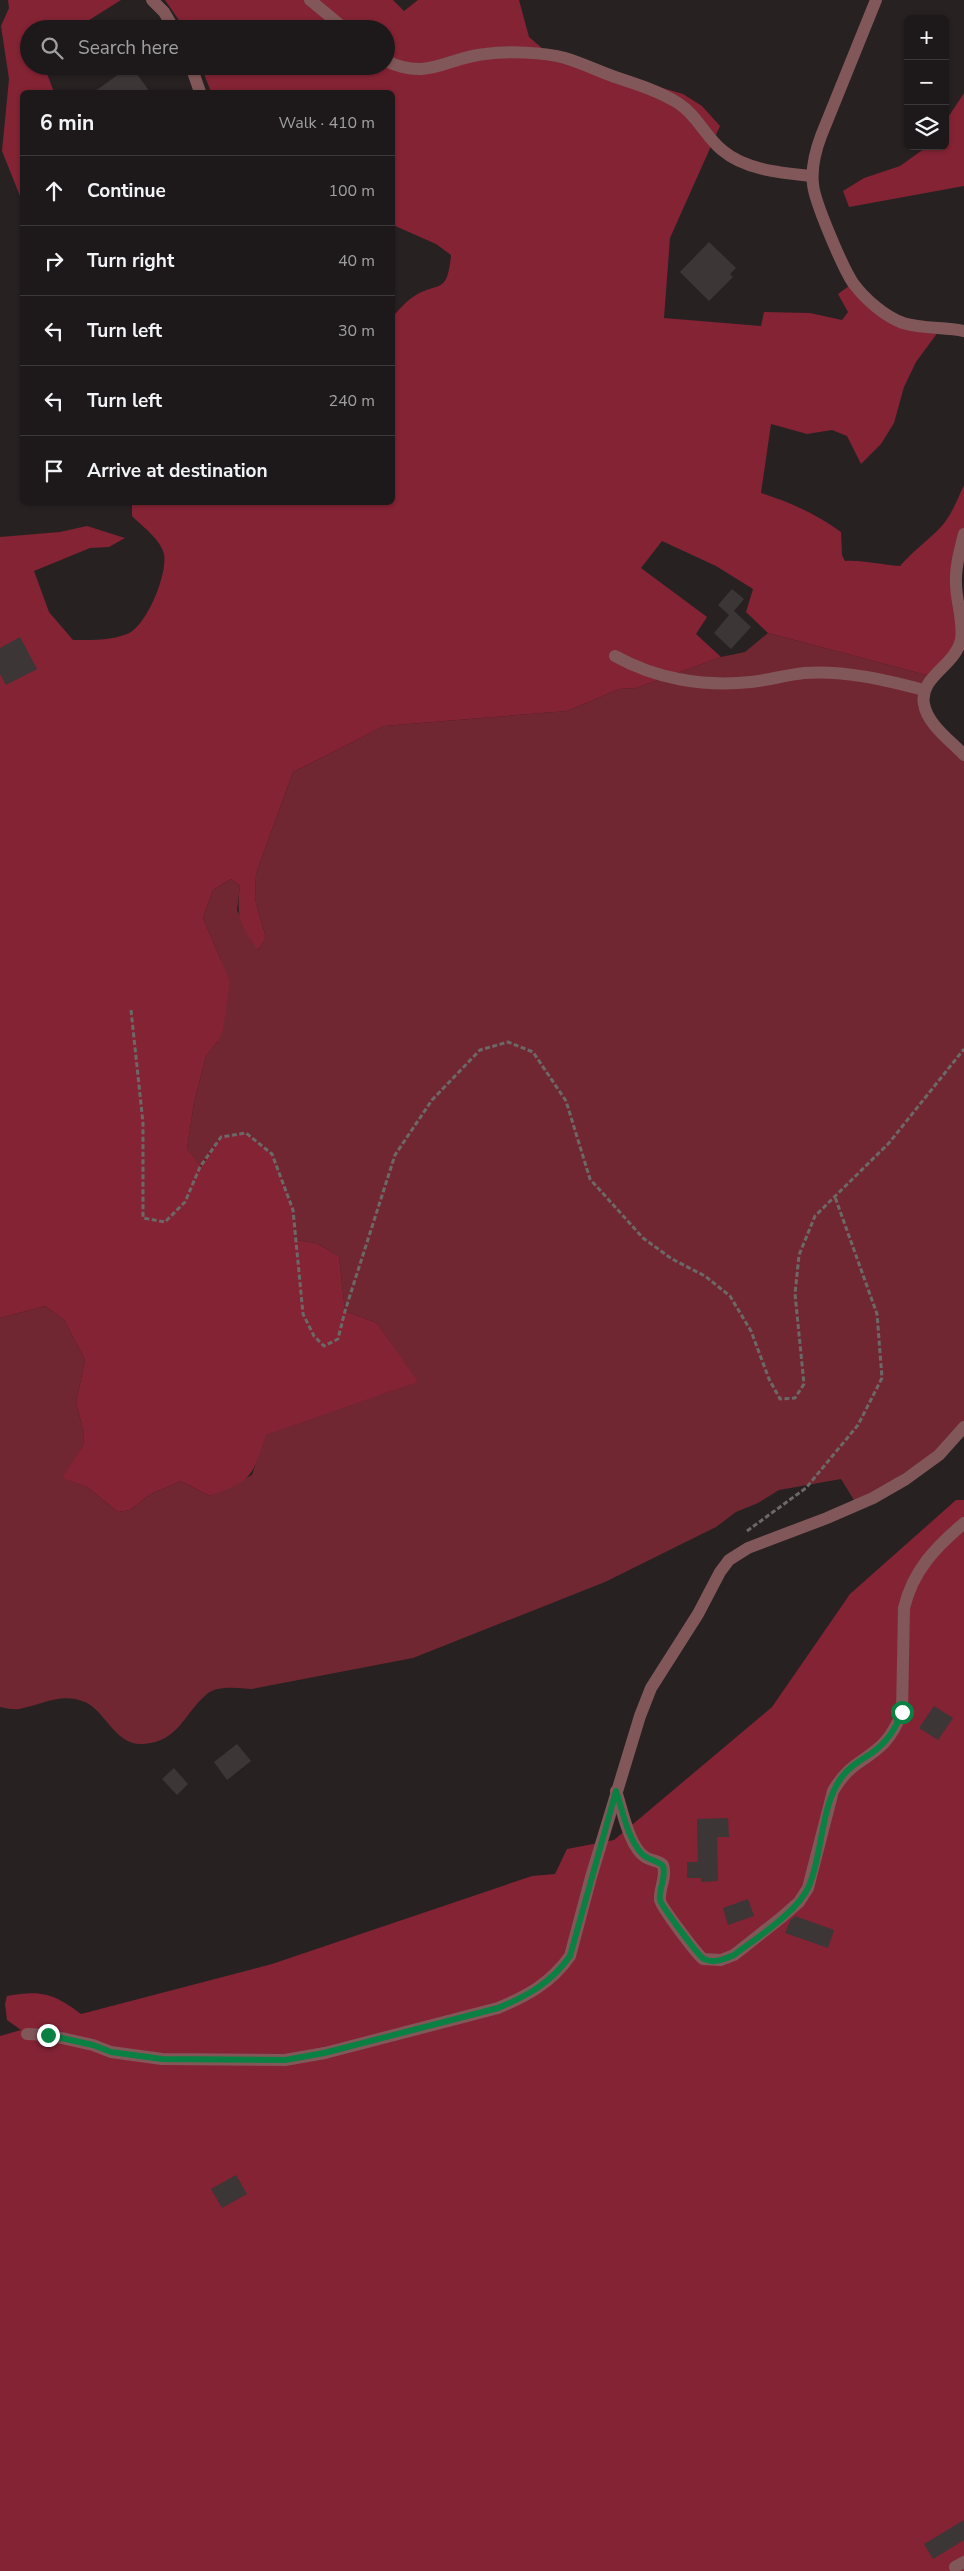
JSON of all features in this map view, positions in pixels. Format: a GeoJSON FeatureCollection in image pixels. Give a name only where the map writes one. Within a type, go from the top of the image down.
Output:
{"type":"FeatureCollection","features":[{"type":"Feature","properties":{"kind":"street"},"geometry":{"type":"LineString","coordinates":[[152,0],[164,12],[169,20]]}},
{"type":"Feature","properties":{"kind":"street"},"geometry":{"type":"LineString","coordinates":[[310,0],[334,20]]}},
{"type":"Feature","properties":{"kind":"street"},"geometry":{"type":"LineString","coordinates":[[876,0],[813,158],[812,176],[818,206],[853,283],[882,312],[903,323],[964,331]]}},
{"type":"Feature","properties":{"kind":"street"},"geometry":{"type":"LineString","coordinates":[[395,65],[416,70],[439,67],[486,53],[538,54],[564,58],[655,91],[678,103],[695,117],[722,150],[739,161],[790,174],[812,176]]}},
{"type":"Feature","properties":{"kind":"street"},"geometry":{"type":"LineString","coordinates":[[194,75],[199,90]]}},
{"type":"Feature","properties":{"kind":"street"},"geometry":{"type":"LineString","coordinates":[[964,534],[957,564],[956,584],[963,625],[961,641],[952,661],[928,683],[924,690],[924,707],[931,720],[964,755]]}},
{"type":"Feature","properties":{"kind":"street"},"geometry":{"type":"LineString","coordinates":[[615,656],[652,674],[678,679],[724,684],[752,682],[804,673],[841,674],[898,683],[924,690]]}},
{"type":"Feature","properties":{"kind":"street"},"geometry":{"type":"LineString","coordinates":[[27,2034],[48,2035],[93,2045],[111,2052],[162,2059],[285,2060],[324,2053],[498,2008],[523,1998],[544,1984],[560,1970],[570,1956],[616,1791],[651,1688],[698,1614],[728,1560],[748,1548],[873,1498],[906,1480],[939,1455],[964,1427]]}},
{"type":"Feature","properties":{"kind":"street"},"geometry":{"type":"LineString","coordinates":[[616,1791],[631,1837],[638,1850],[644,1857],[663,1866],[660,1902],[665,1912],[703,1959],[721,1960],[734,1955],[799,1902],[808,1888],[815,1869],[837,1784],[853,1765],[885,1742],[897,1723],[902,1712],[904,1608],[907,1594],[924,1561],[964,1523]]}},
{"type":"Feature","properties":{"kind":"path"},"geometry":{"type":"LineString","coordinates":[[131,1010],[143,1123],[143,1218],[165,1222],[185,1202],[200,1167],[221,1137],[246,1133],[272,1154],[292,1210],[303,1314],[314,1336],[324,1346],[338,1340],[345,1311],[395,1156],[432,1100],[480,1050],[508,1042],[533,1052],[566,1101],[590,1179],[643,1238],[672,1259],[705,1276],[730,1296],[751,1331],[769,1379],[780,1399],[795,1398],[804,1384],[795,1294],[799,1255],[815,1216],[889,1143],[964,1049]]}},
{"type":"Feature","properties":{"kind":"path"},"geometry":{"type":"LineString","coordinates":[[741,1536],[753,1524],[806,1488],[858,1426],[882,1378],[878,1314],[835,1197]]}},
{"type":"Feature","properties":{"kind":"shaded area"},"geometry":{"type":"Polygon","coordinates":[[[8,0],[121,0],[89,20],[20,20],[20,75],[47,75],[53,90],[20,90],[20,196],[2,151],[9,79],[1,26],[9,8],[8,0]]]}},
{"type":"Feature","properties":{"kind":"shaded area"},"geometry":{"type":"Polygon","coordinates":[[[165,0],[393,0],[404,11],[418,0],[519,0],[529,37],[550,55],[683,94],[702,106],[720,126],[670,238],[664,318],[761,326],[764,312],[810,313],[842,320],[848,312],[838,294],[853,283],[882,312],[941,328],[916,362],[904,387],[894,423],[881,444],[861,464],[847,436],[832,430],[807,434],[771,424],[761,493],[803,509],[841,532],[842,555],[845,561],[900,566],[947,519],[964,485],[964,534],[957,564],[961,641],[934,677],[768,633],[746,612],[753,589],[716,566],[662,541],[641,568],[707,617],[696,634],[721,657],[636,688],[619,689],[567,711],[384,726],[293,772],[256,874],[255,899],[266,938],[258,950],[243,927],[239,913],[240,886],[231,879],[213,890],[203,918],[230,981],[223,1030],[218,1041],[206,1056],[194,1103],[187,1149],[201,1167],[221,1137],[246,1133],[272,1154],[293,1210],[295,1240],[316,1243],[339,1256],[345,1311],[377,1323],[418,1382],[266,1435],[249,1475],[243,1481],[224,1491],[210,1496],[181,1481],[149,1495],[130,1510],[118,1512],[87,1487],[62,1478],[83,1445],[84,1433],[76,1403],[85,1360],[64,1320],[45,1306],[0,1318],[0,537],[60,532],[87,526],[125,538],[109,547],[90,548],[34,571],[49,612],[73,640],[100,640],[127,634],[134,629],[148,611],[163,574],[164,554],[162,549],[151,534],[132,516],[132,505],[395,505],[395,314],[413,297],[444,282],[447,277],[451,255],[436,244],[395,226],[395,90],[210,90],[204,75],[395,75],[395,20],[179,20],[165,0]]]}},
{"type":"Feature","properties":{"kind":"shaded area"},"geometry":{"type":"Polygon","coordinates":[[[964,93],[964,186],[849,207],[843,191],[864,178],[900,166],[922,150],[949,150],[949,116],[964,93]]]}},
{"type":"Feature","properties":{"kind":"shaded area"},"geometry":{"type":"Polygon","coordinates":[[[768,633],[934,677],[924,707],[964,755],[964,1427],[957,1437],[857,1505],[841,1479],[779,1490],[758,1503],[736,1512],[716,1527],[605,1582],[413,1658],[252,1689],[228,1688],[211,1691],[173,1732],[155,1742],[143,1744],[133,1743],[124,1739],[90,1705],[74,1699],[50,1700],[19,1709],[0,1707],[0,1318],[45,1306],[64,1320],[85,1360],[76,1403],[84,1433],[83,1445],[63,1478],[87,1487],[118,1512],[130,1510],[149,1495],[181,1481],[210,1496],[252,1475],[265,1435],[417,1382],[377,1323],[345,1311],[339,1256],[316,1243],[295,1240],[293,1210],[221,1137],[200,1167],[187,1149],[194,1103],[206,1056],[218,1041],[221,960],[203,918],[213,890],[231,879],[240,886],[237,910],[258,950],[266,938],[255,899],[256,874],[293,772],[384,726],[567,711],[619,689],[636,688],[721,657],[745,652],[768,633]]]}},
{"type":"Feature","properties":{"kind":"shaded area"},"geometry":{"type":"Polygon","coordinates":[[[956,1500],[964,1500],[964,2571],[0,2571],[0,2036],[21,2030],[7,2020],[5,2004],[7,1996],[29,1993],[46,1995],[62,2001],[81,2014],[272,1964],[532,1876],[555,1874],[567,1849],[614,1840],[772,1707],[850,1594],[956,1500]]]}},
{"type":"Feature","properties":{"kind":"building"},"geometry":{"type":"Polygon","coordinates":[[[118,75],[138,75],[149,90],[97,90],[118,75]]]}},
{"type":"Feature","properties":{"kind":"building"},"geometry":{"type":"Polygon","coordinates":[[[709,242],[736,268],[730,274],[733,277],[709,301],[680,272],[709,242]]]}},
{"type":"Feature","properties":{"kind":"building"},"geometry":{"type":"Polygon","coordinates":[[[732,589],[744,599],[734,611],[751,627],[731,649],[714,633],[729,615],[718,605],[732,589]]]}},
{"type":"Feature","properties":{"kind":"building"},"geometry":{"type":"Polygon","coordinates":[[[20,637],[37,669],[6,685],[0,674],[0,648],[20,637]]]}},
{"type":"Feature","properties":{"kind":"building"},"geometry":{"type":"Polygon","coordinates":[[[934,1706],[953,1718],[938,1740],[919,1728],[934,1706]]]}},
{"type":"Feature","properties":{"kind":"building"},"geometry":{"type":"Polygon","coordinates":[[[237,1744],[251,1761],[227,1780],[214,1762],[237,1744]]]}},
{"type":"Feature","properties":{"kind":"building"},"geometry":{"type":"Polygon","coordinates":[[[174,1768],[188,1784],[177,1795],[162,1779],[174,1768]]]}},
{"type":"Feature","properties":{"kind":"building"},"geometry":{"type":"Polygon","coordinates":[[[728,1818],[729,1837],[717,1837],[718,1881],[701,1882],[701,1878],[687,1878],[687,1862],[698,1862],[697,1819],[728,1818]]]}},
{"type":"Feature","properties":{"kind":"building"},"geometry":{"type":"Polygon","coordinates":[[[748,1899],[754,1916],[728,1925],[723,1908],[748,1899]]]}},
{"type":"Feature","properties":{"kind":"building"},"geometry":{"type":"Polygon","coordinates":[[[795,1916],[834,1930],[828,1948],[785,1933],[790,1921],[795,1916]]]}},
{"type":"Feature","properties":{"kind":"building"},"geometry":{"type":"Polygon","coordinates":[[[236,2175],[247,2194],[222,2208],[211,2189],[236,2175]]]}},
{"type":"Feature","properties":{"kind":"building"},"geometry":{"type":"Polygon","coordinates":[[[964,2520],[964,2540],[933,2559],[924,2544],[964,2520]]]}},
{"type":"Feature","properties":{"kind":"route"},"geometry":{"type":"LineString","coordinates":[[48,2035],[132,2056],[162,2059],[285,2060],[324,2053],[498,2008],[523,1998],[544,1984],[560,1970],[570,1956],[577,1937],[591,1877],[616,1791],[631,1837],[638,1850],[644,1857],[660,1862],[663,1866],[660,1902],[665,1912],[679,1926],[698,1955],[710,1961],[721,1960],[734,1955],[799,1902],[808,1888],[815,1869],[834,1791],[841,1777],[853,1765],[885,1742],[902,1712]]}}]}
